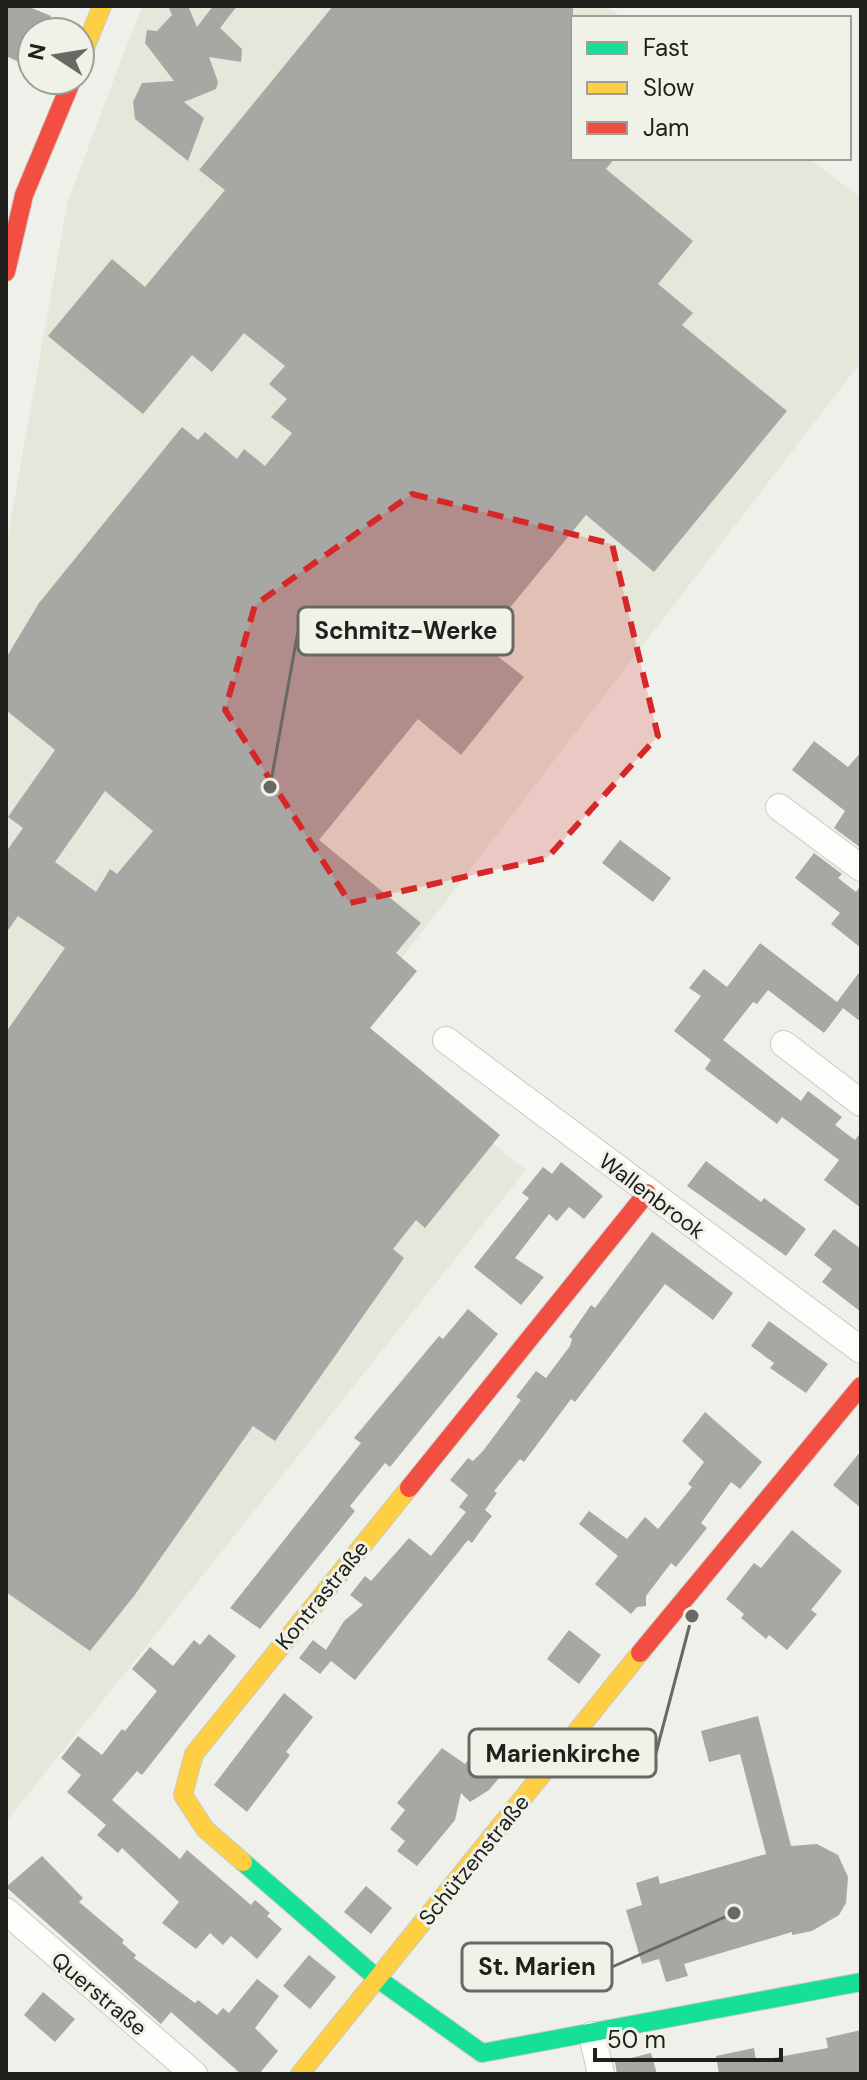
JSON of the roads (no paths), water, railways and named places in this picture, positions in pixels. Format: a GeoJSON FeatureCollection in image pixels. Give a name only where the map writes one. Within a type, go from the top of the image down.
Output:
{"type":"FeatureCollection","features":[{"type":"Feature","properties":{"kind":"street"},"geometry":{"type":"LineString","coordinates":[[6,272],[24,195],[65,96]]}},
{"type":"Feature","properties":{"kind":"street"},"geometry":{"type":"LineString","coordinates":[[779,807],[861,868]]}},
{"type":"Feature","properties":{"kind":"street","name":"Wallenbrook"},"geometry":{"type":"LineString","coordinates":[[446,1040],[861,1350]]}},
{"type":"Feature","properties":{"kind":"street"},"geometry":{"type":"LineString","coordinates":[[784,1044],[861,1103]]}},
{"type":"Feature","properties":{"kind":"street","name":"Kontrastraße"},"geometry":{"type":"LineString","coordinates":[[647,1193],[194,1754],[183,1795],[205,1829],[378,1979],[482,2053],[592,2035],[861,1982]]}},
{"type":"Feature","properties":{"kind":"street","name":"Schützenstraße"},"geometry":{"type":"LineString","coordinates":[[300,2074],[700,1578],[858,1397]]}},
{"type":"Feature","properties":{"kind":"street","name":"Querstraße"},"geometry":{"type":"LineString","coordinates":[[6,1911],[194,2074]]}},
{"type":"Feature","properties":{"kind":"street"},"geometry":{"type":"LineString","coordinates":[[592,2035],[601,2074]]}},
{"type":"Feature","properties":{"kind":"place","name":"Schmitz-Werke"},"geometry":{"type":"Point","coordinates":[270,787]}},
{"type":"Feature","properties":{"kind":"place","name":"Marienkirche"},"geometry":{"type":"Point","coordinates":[692,1616]}},
{"type":"Feature","properties":{"kind":"place","name":"St. Marien"},"geometry":{"type":"Point","coordinates":[734,1913]}}]}
